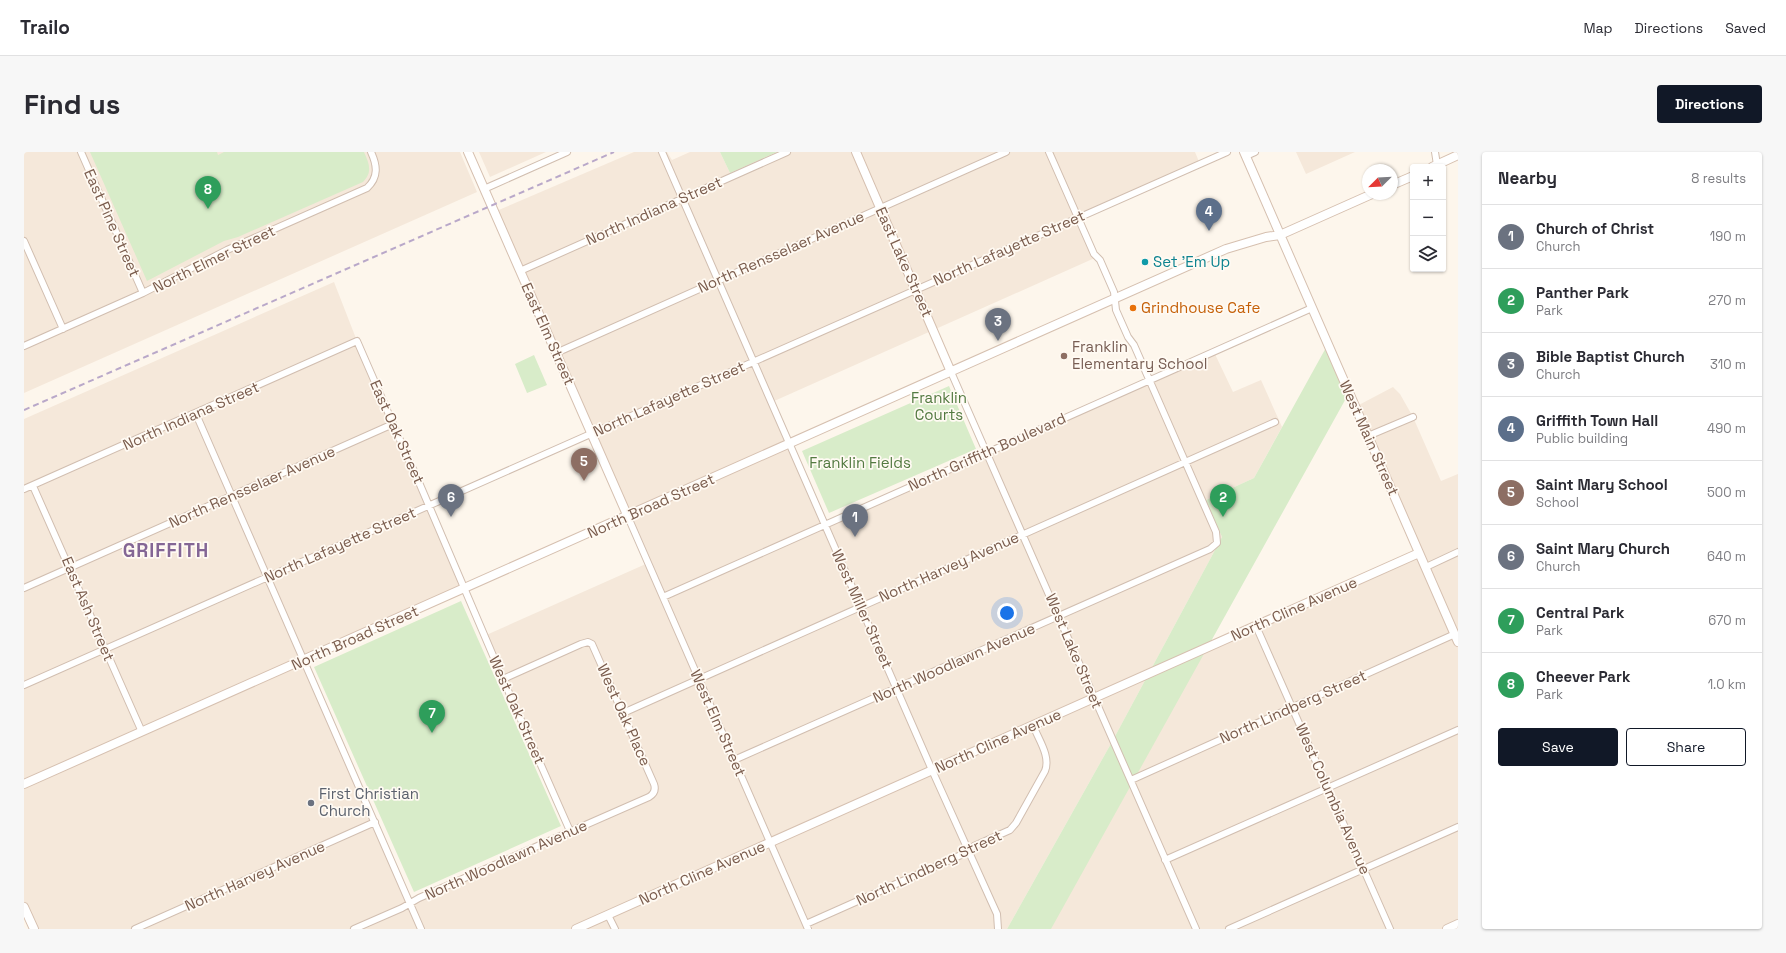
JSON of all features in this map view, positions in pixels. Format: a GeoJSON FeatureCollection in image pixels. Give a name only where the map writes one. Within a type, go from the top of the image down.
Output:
{"type":"FeatureCollection","features":[{"type":"Feature","properties":{"kind":"street","name":"East Pine Street"},"geometry":{"type":"LineString","coordinates":[[81,152],[143,293]]}},
{"type":"Feature","properties":{"kind":"street","name":"North Elmer Street"},"geometry":{"type":"LineString","coordinates":[[24,346],[143,293],[227,250],[367,188],[374,181],[376,172],[376,163],[371,152]]}},
{"type":"Feature","properties":{"kind":"street","name":"East Elm Street"},"geometry":{"type":"LineString","coordinates":[[468,152],[628,517]]}},
{"type":"Feature","properties":{"kind":"street"},"geometry":{"type":"LineString","coordinates":[[484,189],[567,152]]}},
{"type":"Feature","properties":{"kind":"street","name":"West Miller Street"},"geometry":{"type":"LineString","coordinates":[[662,152],[896,689],[997,914],[998,929]]}},
{"type":"Feature","properties":{"kind":"street","name":"North Indiana Street"},"geometry":{"type":"LineString","coordinates":[[520,271],[787,152]]}},
{"type":"Feature","properties":{"kind":"street","name":"East Lake Street"},"geometry":{"type":"LineString","coordinates":[[856,152],[952,372]]}},
{"type":"Feature","properties":{"kind":"street","name":"North Rensselaer Avenue"},"geometry":{"type":"LineString","coordinates":[[556,353],[1006,152]]}},
{"type":"Feature","properties":{"kind":"street"},"geometry":{"type":"LineString","coordinates":[[1049,152],[1094,254],[1100,260],[1114,292],[1116,310],[1149,380],[1184,462]]}},
{"type":"Feature","properties":{"kind":"street","name":"North Lafayette Street"},"geometry":{"type":"LineString","coordinates":[[24,685],[1228,152]]}},
{"type":"Feature","properties":{"kind":"street"},"geometry":{"type":"LineString","coordinates":[[1245,154],[1255,152]]}},
{"type":"Feature","properties":{"kind":"street"},"geometry":{"type":"LineString","coordinates":[[1434,164],[1435,152]]}},
{"type":"Feature","properties":{"kind":"street","name":"West Main Street"},"geometry":{"type":"LineString","coordinates":[[1245,154],[1456,638]]}},
{"type":"Feature","properties":{"kind":"street"},"geometry":{"type":"LineString","coordinates":[[1438,164],[1458,155]]}},
{"type":"Feature","properties":{"kind":"street"},"geometry":{"type":"LineString","coordinates":[[1398,182],[1410,177]]}},
{"type":"Feature","properties":{"kind":"street","name":"North Broad Street"},"geometry":{"type":"LineString","coordinates":[[24,784],[628,517],[1226,250],[1266,237],[1280,235],[1362,198]]}},
{"type":"Feature","properties":{"kind":"street"},"geometry":{"type":"LineString","coordinates":[[24,241],[62,329]]}},
{"type":"Feature","properties":{"kind":"street","name":"North Griffith Boulevard"},"geometry":{"type":"LineString","coordinates":[[663,597],[1312,308]]}},
{"type":"Feature","properties":{"kind":"street","name":"North Indiana Street"},"geometry":{"type":"LineString","coordinates":[[24,489],[196,414],[357,341]]}},
{"type":"Feature","properties":{"kind":"street","name":"East Oak Street"},"geometry":{"type":"LineString","coordinates":[[357,341],[465,589]]}},
{"type":"Feature","properties":{"kind":"street","name":"West Lake Street"},"geometry":{"type":"LineString","coordinates":[[952,372],[1196,929]]}},
{"type":"Feature","properties":{"kind":"street"},"geometry":{"type":"LineString","coordinates":[[196,414],[421,929]]}},
{"type":"Feature","properties":{"kind":"street"},"geometry":{"type":"LineString","coordinates":[[1368,436],[1413,417]]}},
{"type":"Feature","properties":{"kind":"street","name":"North Harvey Avenue"},"geometry":{"type":"LineString","coordinates":[[623,713],[1275,422]]}},
{"type":"Feature","properties":{"kind":"street","name":"North Rensselaer Avenue"},"geometry":{"type":"LineString","coordinates":[[24,588],[392,424]]}},
{"type":"Feature","properties":{"kind":"street","name":"North Woodlawn Avenue"},"geometry":{"type":"LineString","coordinates":[[734,760],[1210,549],[1217,543],[1216,532],[1184,462]]}},
{"type":"Feature","properties":{"kind":"street","name":"East Ash Street"},"geometry":{"type":"LineString","coordinates":[[33,486],[142,732]]}},
{"type":"Feature","properties":{"kind":"street","name":"West Elm Street"},"geometry":{"type":"LineString","coordinates":[[628,517],[807,926]]}},
{"type":"Feature","properties":{"kind":"street"},"geometry":{"type":"LineString","coordinates":[[1426,567],[1458,552]]}},
{"type":"Feature","properties":{"kind":"street","name":"North Cline Avenue"},"geometry":{"type":"LineString","coordinates":[[576,929],[1419,553]]}},
{"type":"Feature","properties":{"kind":"street","name":"West Oak Street"},"geometry":{"type":"LineString","coordinates":[[465,589],[570,831]]}},
{"type":"Feature","properties":{"kind":"street","name":"West Columbia Avenue"},"geometry":{"type":"LineString","coordinates":[[1256,626],[1390,929]]}},
{"type":"Feature","properties":{"kind":"street","name":"North Lindberg Street"},"geometry":{"type":"LineString","coordinates":[[1131,780],[1292,707],[1456,638]]}},
{"type":"Feature","properties":{"kind":"street","name":"West Oak Place"},"geometry":{"type":"LineString","coordinates":[[503,679],[588,642],[594,648],[656,790]]}},
{"type":"Feature","properties":{"kind":"street","name":"North Lindberg Street"},"geometry":{"type":"LineString","coordinates":[[807,926],[961,855],[1012,828],[1045,771],[1047,764],[1033,725]]}},
{"type":"Feature","properties":{"kind":"street"},"geometry":{"type":"LineString","coordinates":[[1165,860],[1458,730]]}},
{"type":"Feature","properties":{"kind":"street","name":"North Woodlawn Avenue"},"geometry":{"type":"LineString","coordinates":[[354,929],[570,831],[648,798],[656,790]]}},
{"type":"Feature","properties":{"kind":"street","name":"North Harvey Avenue"},"geometry":{"type":"LineString","coordinates":[[135,929],[375,822]]}},
{"type":"Feature","properties":{"kind":"street"},"geometry":{"type":"LineString","coordinates":[[1229,929],[1458,827]]}},
{"type":"Feature","properties":{"kind":"street"},"geometry":{"type":"LineString","coordinates":[[24,907],[34,929]]}},
{"type":"Feature","properties":{"kind":"street"},"geometry":{"type":"LineString","coordinates":[[608,915],[614,929]]}},
{"type":"Feature","properties":{"kind":"street"},"geometry":{"type":"LineString","coordinates":[[1447,929],[1458,924]]}},
{"type":"Feature","properties":{"kind":"shaded area"},"geometry":{"type":"Polygon","coordinates":[[[24,152],[460,152],[477,192],[24,393],[24,152]]]}},
{"type":"Feature","properties":{"kind":"shaded area"},"geometry":{"type":"Polygon","coordinates":[[[479,152],[546,152],[490,177],[479,152]]]}},
{"type":"Feature","properties":{"kind":"shaded area"},"geometry":{"type":"Polygon","coordinates":[[[634,152],[667,152],[672,160],[690,152],[720,152],[730,173],[777,152],[1195,152],[1200,164],[1078,218],[1097,257],[772,402],[825,525],[1214,352],[1233,392],[1261,380],[1282,427],[1254,478],[1206,500],[1222,537],[1113,740],[1007,929],[34,929],[24,906],[24,419],[334,282],[357,341],[465,589],[304,660],[410,903],[570,831],[484,636],[648,563],[494,212],[634,152]]]}},
{"type":"Feature","properties":{"kind":"shaded area"},"geometry":{"type":"Polygon","coordinates":[[[1296,152],[1355,152],[1306,174],[1296,152]]]}},
{"type":"Feature","properties":{"kind":"shaded area"},"geometry":{"type":"Polygon","coordinates":[[[1393,387],[1400,394],[1413,417],[1441,481],[1458,474],[1458,929],[1049,929],[1202,650],[1419,553],[1355,407],[1393,387]]]}},
{"type":"Feature","properties":{"kind":"green space"},"geometry":{"type":"Polygon","coordinates":[[[90,152],[217,152],[218,155],[224,152],[364,152],[369,164],[369,171],[363,182],[238,237],[224,241],[147,281],[90,152]]]}},
{"type":"Feature","properties":{"kind":"green space"},"geometry":{"type":"Polygon","coordinates":[[[720,152],[777,152],[730,173],[720,152]]]}},
{"type":"Feature","properties":{"kind":"green space"},"geometry":{"type":"Polygon","coordinates":[[[1328,344],[1349,393],[1051,929],[1007,929],[1113,740],[1222,537],[1206,500],[1254,478],[1328,344]]]}},
{"type":"Feature","properties":{"kind":"green space"},"geometry":{"type":"Polygon","coordinates":[[[534,355],[547,385],[527,393],[515,364],[534,355]]]}},
{"type":"Feature","properties":{"kind":"green space","name":"Franklin Fields"},"geometry":{"type":"Polygon","coordinates":[[[949,386],[976,449],[829,513],[802,451],[949,386]]]}},
{"type":"Feature","properties":{"kind":"green space"},"geometry":{"type":"Polygon","coordinates":[[[461,601],[561,826],[414,892],[314,667],[461,601]]]}},
{"type":"Feature","properties":{"kind":"railway"},"geometry":{"type":"LineString","coordinates":[[24,410],[614,152]]}},
{"type":"Feature","properties":{"kind":"place","name":"Cheever Park"},"geometry":{"type":"Point","coordinates":[208,209]}},
{"type":"Feature","properties":{"kind":"place","name":"Griffith Town Hall"},"geometry":{"type":"Point","coordinates":[1209,231]}},
{"type":"Feature","properties":{"kind":"place","name":"Set 'Em Up"},"geometry":{"type":"Point","coordinates":[1145,262]}},
{"type":"Feature","properties":{"kind":"place","name":"Grindhouse Cafe"},"geometry":{"type":"Point","coordinates":[1133,308]}},
{"type":"Feature","properties":{"kind":"place","name":"Bible Baptist Church"},"geometry":{"type":"Point","coordinates":[998,341]}},
{"type":"Feature","properties":{"kind":"place","name":"Franklin Elementary School"},"geometry":{"type":"Point","coordinates":[1064,356]}},
{"type":"Feature","properties":{"kind":"place","name":"Saint Mary School"},"geometry":{"type":"Point","coordinates":[584,481]}},
{"type":"Feature","properties":{"kind":"place","name":"Saint Mary Church"},"geometry":{"type":"Point","coordinates":[451,517]}},
{"type":"Feature","properties":{"kind":"place","name":"Panther Park"},"geometry":{"type":"Point","coordinates":[1223,517]}},
{"type":"Feature","properties":{"kind":"place","name":"Church of Christ"},"geometry":{"type":"Point","coordinates":[855,537]}},
{"type":"Feature","properties":{"kind":"place","name":"Central Park"},"geometry":{"type":"Point","coordinates":[432,733]}},
{"type":"Feature","properties":{"kind":"place","name":"First Christian Church"},"geometry":{"type":"Point","coordinates":[311,803]}},
{"type":"Feature","properties":{"kind":"district","name":"GRIFFITH"},"geometry":{"type":"Point","coordinates":[166,550]}},
{"type":"Feature","properties":{"kind":"park label","name":"Franklin Courts"},"geometry":{"type":"Point","coordinates":[939,406]}}]}
